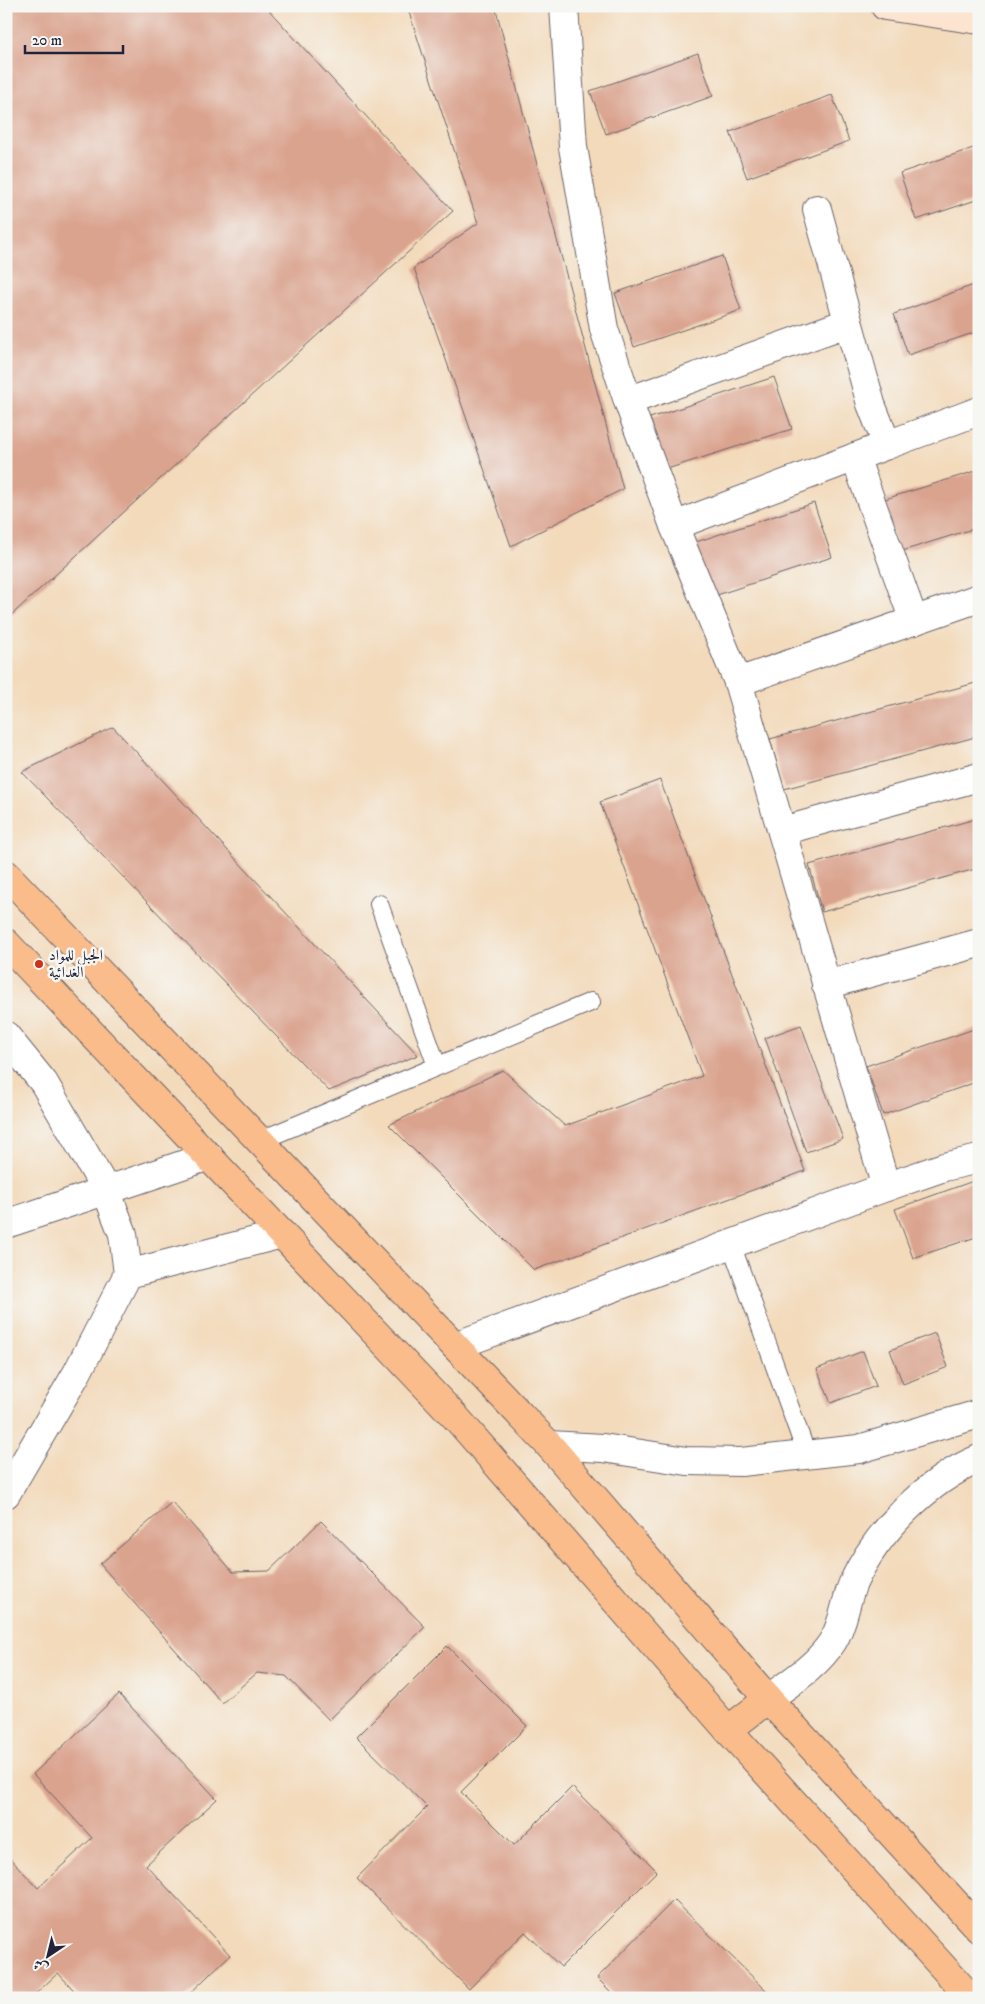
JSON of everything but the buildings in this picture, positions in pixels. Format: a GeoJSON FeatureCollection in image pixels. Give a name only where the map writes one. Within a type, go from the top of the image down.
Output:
{"type":"FeatureCollection","features":[{"type":"Feature","properties":{"kind":"main road"},"geometry":{"type":"LineString","coordinates":[[885,6],[979,20]]}},
{"type":"Feature","properties":{"kind":"main road"},"geometry":{"type":"LineString","coordinates":[[6,874],[549,1445],[768,1699],[979,1929]]}},
{"type":"Feature","properties":{"kind":"main road"},"geometry":{"type":"LineString","coordinates":[[6,943],[459,1421],[728,1730],[970,1998]]}},
{"type":"Feature","properties":{"kind":"main road"},"geometry":{"type":"LineString","coordinates":[[728,1730],[768,1699]]}},
{"type":"Feature","properties":{"kind":"street"},"geometry":{"type":"LineString","coordinates":[[564,6],[573,147],[604,329],[674,526],[738,682],[886,1187]]}},
{"type":"Feature","properties":{"kind":"street"},"geometry":{"type":"LineString","coordinates":[[816,209],[871,404],[887,445]]}},
{"type":"Feature","properties":{"kind":"street"},"geometry":{"type":"LineString","coordinates":[[628,401],[847,323]]}},
{"type":"Feature","properties":{"kind":"street"},"geometry":{"type":"LineString","coordinates":[[674,526],[979,411]]}},
{"type":"Feature","properties":{"kind":"street"},"geometry":{"type":"LineString","coordinates":[[855,457],[914,621]]}},
{"type":"Feature","properties":{"kind":"street"},"geometry":{"type":"LineString","coordinates":[[738,682],[979,598]]}},
{"type":"Feature","properties":{"kind":"street"},"geometry":{"type":"LineString","coordinates":[[782,832],[979,777]]}},
{"type":"Feature","properties":{"kind":"street"},"geometry":{"type":"LineString","coordinates":[[826,985],[979,943]]}},
{"type":"Feature","properties":{"kind":"street"},"geometry":{"type":"LineString","coordinates":[[6,1036],[44,1083],[106,1190],[123,1234],[128,1274],[81,1365],[6,1494]]}},
{"type":"Feature","properties":{"kind":"street"},"geometry":{"type":"LineString","coordinates":[[6,1224],[209,1156]]}},
{"type":"Feature","properties":{"kind":"street"},"geometry":{"type":"LineString","coordinates":[[454,1346],[886,1187],[979,1159]]}},
{"type":"Feature","properties":{"kind":"street"},"geometry":{"type":"LineString","coordinates":[[128,1274],[282,1234]]}},
{"type":"Feature","properties":{"kind":"street"},"geometry":{"type":"LineString","coordinates":[[549,1445],[603,1448],[687,1461],[742,1462],[859,1449],[979,1414]]}},
{"type":"Feature","properties":{"kind":"street"},"geometry":{"type":"LineString","coordinates":[[768,1699],[810,1668],[834,1640],[842,1624],[853,1584],[870,1553],[891,1525],[916,1500],[944,1478],[979,1459]]}},
{"type":"Feature","properties":{"kind":"lane"},"geometry":{"type":"LineString","coordinates":[[379,904],[437,1066]]}},
{"type":"Feature","properties":{"kind":"lane"},"geometry":{"type":"LineString","coordinates":[[260,1141],[591,1002]]}},
{"type":"Feature","properties":{"kind":"lane"},"geometry":{"type":"LineString","coordinates":[[731,1244],[807,1455]]}},
{"type":"Feature","properties":{"kind":"place","name":"الجبل للمواد الغدائية"},"geometry":{"type":"Point","coordinates":[39,964]}}]}
